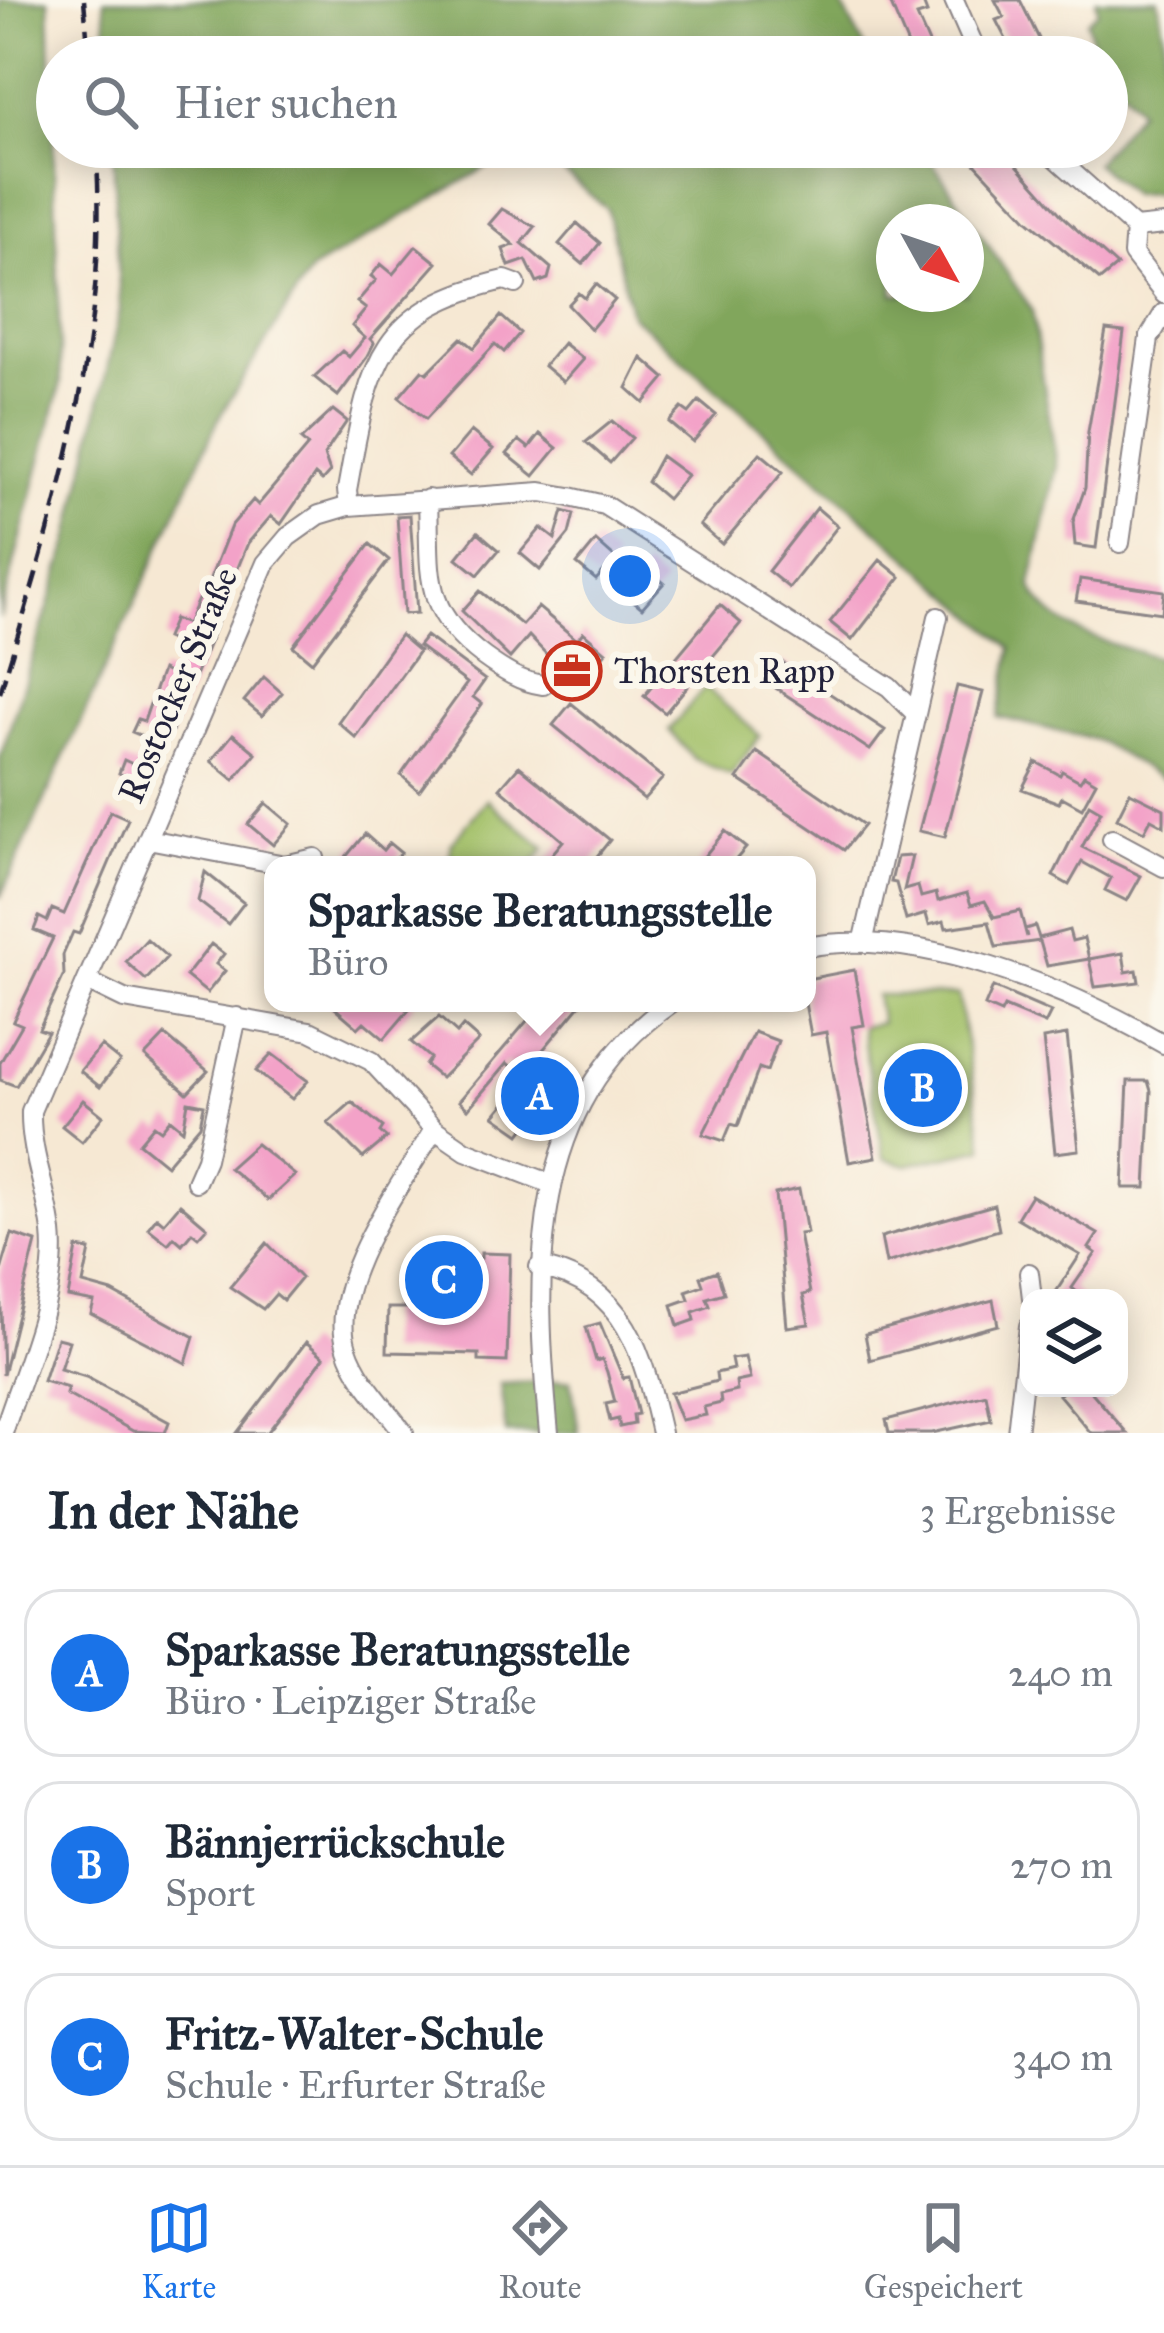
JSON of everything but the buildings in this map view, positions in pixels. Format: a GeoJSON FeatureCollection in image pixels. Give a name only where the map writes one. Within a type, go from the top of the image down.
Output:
{"type":"FeatureCollection","features":[{"type":"Feature","properties":{"kind":"street"},"geometry":{"type":"LineString","coordinates":[[954,0],[970,36]]}},
{"type":"Feature","properties":{"kind":"street"},"geometry":{"type":"LineString","coordinates":[[1068,168],[1136,228],[1164,225]]}},
{"type":"Feature","properties":{"kind":"street"},"geometry":{"type":"LineString","coordinates":[[1136,228],[1133,254],[1164,294]]}},
{"type":"Feature","properties":{"kind":"street"},"geometry":{"type":"LineString","coordinates":[[350,506],[347,490],[370,388],[397,330],[430,303],[488,284],[516,284]]}},
{"type":"Feature","properties":{"kind":"street"},"geometry":{"type":"LineString","coordinates":[[1120,543],[1149,338],[1164,313]]}},
{"type":"Feature","properties":{"kind":"street","name":"Rostocker Straße"},"geometry":{"type":"LineString","coordinates":[[3,1433],[52,1268],[52,1231],[30,1146],[32,1111],[266,563],[288,537],[319,515],[350,506],[542,492],[604,506],[889,687],[916,714]]}},
{"type":"Feature","properties":{"kind":"street"},"geometry":{"type":"LineString","coordinates":[[428,499],[431,578],[444,623],[502,670],[543,685]]}},
{"type":"Feature","properties":{"kind":"street"},"geometry":{"type":"LineString","coordinates":[[864,939],[938,617]]}},
{"type":"Feature","properties":{"kind":"street"},"geometry":{"type":"LineString","coordinates":[[148,839],[264,861]]}},
{"type":"Feature","properties":{"kind":"street"},"geometry":{"type":"LineString","coordinates":[[1112,839],[1164,867]]}},
{"type":"Feature","properties":{"kind":"street"},"geometry":{"type":"LineString","coordinates":[[816,946],[864,939],[956,955],[1164,1044]]}},
{"type":"Feature","properties":{"kind":"street"},"geometry":{"type":"LineString","coordinates":[[87,981],[124,999],[310,1031],[371,1061],[434,1129],[466,1151],[549,1183]]}},
{"type":"Feature","properties":{"kind":"street"},"geometry":{"type":"LineString","coordinates":[[549,1433],[539,1268],[549,1183],[593,1082],[626,1042],[661,1012]]}},
{"type":"Feature","properties":{"kind":"street"},"geometry":{"type":"LineString","coordinates":[[196,1182],[206,1159],[237,1017]]}},
{"type":"Feature","properties":{"kind":"street"},"geometry":{"type":"LineString","coordinates":[[404,1433],[347,1348],[346,1296],[357,1265],[434,1129]]}},
{"type":"Feature","properties":{"kind":"street"},"geometry":{"type":"LineString","coordinates":[[539,1268],[576,1275],[610,1305],[642,1359],[662,1433]]}},
{"type":"Feature","properties":{"kind":"street"},"geometry":{"type":"LineString","coordinates":[[1029,1273],[1031,1289]]}},
{"type":"Feature","properties":{"kind":"street"},"geometry":{"type":"LineString","coordinates":[[1017,1433],[1021,1397]]}},
{"type":"Feature","properties":{"kind":"green space"},"geometry":{"type":"Polygon","coordinates":[[[0,0],[49,0],[50,36],[36,36],[36,168],[54,168],[61,383],[0,618],[0,0]]]}},
{"type":"Feature","properties":{"kind":"green space"},"geometry":{"type":"Polygon","coordinates":[[[104,0],[839,0],[859,36],[107,36],[104,0]]]}},
{"type":"Feature","properties":{"kind":"green space"},"geometry":{"type":"Polygon","coordinates":[[[1096,0],[1158,0],[1164,39],[1164,193],[1131,194],[1101,168],[1128,168],[1128,123],[1139,110],[1128,96],[1128,36],[1091,36],[1087,21],[1098,11],[1096,0]]]}},
{"type":"Feature","properties":{"kind":"green space"},"geometry":{"type":"Polygon","coordinates":[[[114,168],[485,168],[310,271],[220,416],[0,898],[0,758],[69,542],[120,310],[114,168]]]}},
{"type":"Feature","properties":{"kind":"green space"},"geometry":{"type":"Polygon","coordinates":[[[559,168],[936,168],[960,204],[876,204],[876,312],[984,312],[984,239],[1032,310],[1057,466],[1031,585],[1054,616],[1070,626],[1164,660],[1164,780],[1096,740],[998,717],[1012,648],[631,315],[607,209],[559,168]]]}},
{"type":"Feature","properties":{"kind":"green space"},"geometry":{"type":"Polygon","coordinates":[[[705,687],[760,736],[731,775],[693,758],[669,730],[705,687]]]}},
{"type":"Feature","properties":{"kind":"green space"},"geometry":{"type":"Polygon","coordinates":[[[487,800],[545,848],[538,856],[450,856],[451,843],[487,800]]]}},
{"type":"Feature","properties":{"kind":"green space"},"geometry":{"type":"Polygon","coordinates":[[[876,995],[958,995],[984,1148],[907,1165],[884,1158],[861,1027],[881,1023],[876,995]]]}},
{"type":"Feature","properties":{"kind":"green space"},"geometry":{"type":"Polygon","coordinates":[[[571,1380],[579,1433],[506,1433],[500,1384],[571,1380]]]}},
{"type":"Feature","properties":{"kind":"railway"},"geometry":{"type":"LineString","coordinates":[[84,0],[87,36]]}},
{"type":"Feature","properties":{"kind":"railway"},"geometry":{"type":"LineString","coordinates":[[0,693],[58,492],[87,356],[95,287],[97,168]]}},
{"type":"Feature","properties":{"kind":"place","name":"Thorsten Rapp"},"geometry":{"type":"Point","coordinates":[572,671]}},
{"type":"Feature","properties":{"kind":"place","name":"Bännjerrückschule"},"geometry":{"type":"Point","coordinates":[923,1088]}},
{"type":"Feature","properties":{"kind":"place","name":"Sparkasse Beratungsstelle"},"geometry":{"type":"Point","coordinates":[540,1096]}},
{"type":"Feature","properties":{"kind":"place","name":"Fritz-Walter-Schule"},"geometry":{"type":"Point","coordinates":[444,1280]}}]}
